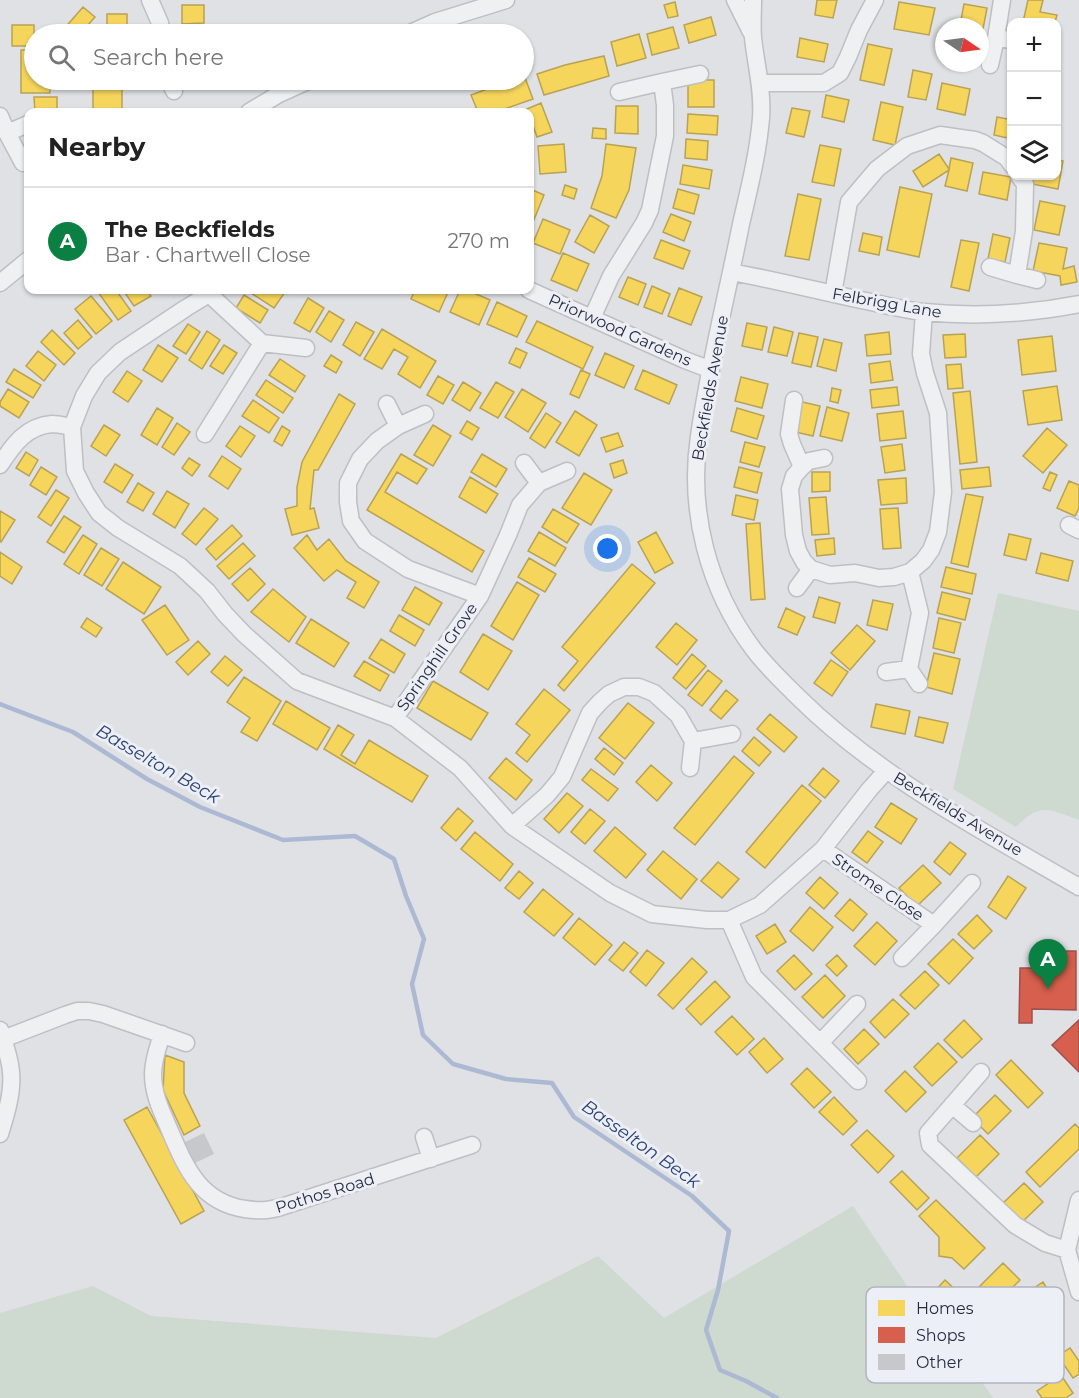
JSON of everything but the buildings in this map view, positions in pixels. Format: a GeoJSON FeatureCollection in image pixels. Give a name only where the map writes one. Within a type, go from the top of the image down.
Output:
{"type":"FeatureCollection","features":[{"type":"Feature","properties":{"kind":"street"},"geometry":{"type":"LineString","coordinates":[[150,0],[160,24]]}},
{"type":"Feature","properties":{"kind":"street"},"geometry":{"type":"LineString","coordinates":[[430,24],[506,0]]}},
{"type":"Feature","properties":{"kind":"street","name":"Beckfields Avenue"},"geometry":{"type":"LineString","coordinates":[[735,0],[753,36]]}},
{"type":"Feature","properties":{"kind":"street","name":"Beckfields Avenue"},"geometry":{"type":"LineString","coordinates":[[753,0],[753,36],[761,83],[761,116],[757,147],[699,437],[696,477],[698,511],[706,556],[719,590],[754,651],[772,672],[842,738],[886,771],[948,810],[1079,887]]}},
{"type":"Feature","properties":{"kind":"street"},"geometry":{"type":"LineString","coordinates":[[761,83],[824,83],[840,72],[875,0]]}},
{"type":"Feature","properties":{"kind":"street"},"geometry":{"type":"LineString","coordinates":[[990,65],[1004,39],[1002,0]]}},
{"type":"Feature","properties":{"kind":"street"},"geometry":{"type":"LineString","coordinates":[[619,92],[700,74]]}},
{"type":"Feature","properties":{"kind":"street"},"geometry":{"type":"LineString","coordinates":[[592,318],[611,276],[650,210],[665,136],[662,82]]}},
{"type":"Feature","properties":{"kind":"street"},"geometry":{"type":"LineString","coordinates":[[256,108],[288,90]]}},
{"type":"Feature","properties":{"kind":"street"},"geometry":{"type":"LineString","coordinates":[[0,116],[23,163]]}},
{"type":"Feature","properties":{"kind":"street"},"geometry":{"type":"LineString","coordinates":[[7,133],[24,126]]}},
{"type":"Feature","properties":{"kind":"street"},"geometry":{"type":"LineString","coordinates":[[832,294],[849,202],[877,169],[907,146],[940,135],[975,140],[1007,158]]}},
{"type":"Feature","properties":{"kind":"street"},"geometry":{"type":"LineString","coordinates":[[1017,275],[1024,231],[1025,184],[1022,180]]}},
{"type":"Feature","properties":{"kind":"street"},"geometry":{"type":"LineString","coordinates":[[0,283],[24,263]]}},
{"type":"Feature","properties":{"kind":"street"},"geometry":{"type":"LineString","coordinates":[[990,267],[1037,280]]}},
{"type":"Feature","properties":{"kind":"street","name":"Felbrigg Lane"},"geometry":{"type":"LineString","coordinates":[[731,272],[924,312],[1016,313],[1079,304]]}},
{"type":"Feature","properties":{"kind":"street","name":"Priorwood Gardens"},"geometry":{"type":"LineString","coordinates":[[534,292],[711,370]]}},
{"type":"Feature","properties":{"kind":"street"},"geometry":{"type":"LineString","coordinates":[[208,294],[120,352],[98,373],[84,396],[72,427],[75,471],[99,513],[118,528],[180,566],[207,591],[244,634],[297,681],[395,718],[460,768],[512,826],[610,893],[652,914],[729,920],[760,905],[823,849],[886,771]]}},
{"type":"Feature","properties":{"kind":"street"},"geometry":{"type":"LineString","coordinates":[[213,294],[262,343],[306,348]]}},
{"type":"Feature","properties":{"kind":"street"},"geometry":{"type":"LineString","coordinates":[[824,459],[809,460],[794,477],[790,489],[794,535],[798,552],[804,562],[811,569],[821,573],[855,573],[879,578],[894,577],[910,572],[923,561],[931,550],[938,532],[943,492],[938,413],[921,354],[924,312]]}},
{"type":"Feature","properties":{"kind":"street"},"geometry":{"type":"LineString","coordinates":[[205,434],[262,343]]}},
{"type":"Feature","properties":{"kind":"street"},"geometry":{"type":"LineString","coordinates":[[794,400],[789,434],[802,467]]}},
{"type":"Feature","properties":{"kind":"street"},"geometry":{"type":"LineString","coordinates":[[387,405],[398,426]]}},
{"type":"Feature","properties":{"kind":"street","name":"Springhill Grove"},"geometry":{"type":"LineString","coordinates":[[425,414],[398,426],[377,441],[360,459],[348,483],[351,521],[365,541],[408,568],[480,596]]}},
{"type":"Feature","properties":{"kind":"street"},"geometry":{"type":"LineString","coordinates":[[0,465],[20,438],[35,429],[53,424],[72,427]]}},
{"type":"Feature","properties":{"kind":"street"},"geometry":{"type":"LineString","coordinates":[[524,463],[539,483]]}},
{"type":"Feature","properties":{"kind":"street","name":"Springhill Grove"},"geometry":{"type":"LineString","coordinates":[[395,718],[480,596],[520,505],[539,483],[567,471]]}},
{"type":"Feature","properties":{"kind":"street"},"geometry":{"type":"LineString","coordinates":[[797,588],[811,569]]}},
{"type":"Feature","properties":{"kind":"street"},"geometry":{"type":"LineString","coordinates":[[910,572],[921,613],[909,669],[919,684]]}},
{"type":"Feature","properties":{"kind":"street"},"geometry":{"type":"LineString","coordinates":[[886,672],[909,669]]}},
{"type":"Feature","properties":{"kind":"street"},"geometry":{"type":"LineString","coordinates":[[512,826],[547,795],[562,777],[590,713],[609,694],[624,687],[639,687],[654,693],[678,715],[693,741],[690,768]]}},
{"type":"Feature","properties":{"kind":"street"},"geometry":{"type":"LineString","coordinates":[[693,741],[732,734]]}},
{"type":"Feature","properties":{"kind":"street","name":"Strome Close"},"geometry":{"type":"LineString","coordinates":[[823,849],[934,925]]}},
{"type":"Feature","properties":{"kind":"street","name":"Strome Close"},"geometry":{"type":"LineString","coordinates":[[902,958],[972,883]]}},
{"type":"Feature","properties":{"kind":"street"},"geometry":{"type":"LineString","coordinates":[[729,920],[754,976],[858,1081]]}},
{"type":"Feature","properties":{"kind":"street"},"geometry":{"type":"LineString","coordinates":[[820,1043],[857,1004]]}},
{"type":"Feature","properties":{"kind":"street"},"geometry":{"type":"LineString","coordinates":[[0,1134],[9,1095],[11,1074],[2,1035],[77,1011],[89,1011],[186,1043]]}},
{"type":"Feature","properties":{"kind":"street","name":"Pothos Road"},"geometry":{"type":"LineString","coordinates":[[162,1035],[154,1059],[154,1093],[182,1159],[197,1183],[208,1195],[221,1203],[264,1212],[472,1145]]}},
{"type":"Feature","properties":{"kind":"street"},"geometry":{"type":"LineString","coordinates":[[981,1072],[928,1133],[930,1145],[1015,1225],[1045,1244],[1067,1250]]}},
{"type":"Feature","properties":{"kind":"street"},"geometry":{"type":"LineString","coordinates":[[952,1105],[973,1123]]}},
{"type":"Feature","properties":{"kind":"street"},"geometry":{"type":"LineString","coordinates":[[423,1137],[431,1159]]}},
{"type":"Feature","properties":{"kind":"street"},"geometry":{"type":"LineString","coordinates":[[1079,1200],[1067,1250],[1079,1292]]}},
{"type":"Feature","properties":{"kind":"shaded area"},"geometry":{"type":"Polygon","coordinates":[[[998,593],[1079,611],[1079,820],[1045,810],[1032,814],[1016,827],[953,789],[998,593]]]}},
{"type":"Feature","properties":{"kind":"shaded area"},"geometry":{"type":"Polygon","coordinates":[[[853,1206],[908,1287],[866,1287],[866,1383],[983,1383],[993,1398],[0,1398],[0,1313],[93,1286],[151,1316],[436,1338],[598,1256],[664,1318],[853,1206]]]}},
{"type":"Feature","properties":{"kind":"waterway","name":"Basselton Beck"},"geometry":{"type":"LineString","coordinates":[[0,704],[73,732],[147,779],[200,807],[283,840],[355,836],[394,859],[424,939],[412,984],[423,1035],[453,1064],[506,1079],[552,1083],[574,1117],[692,1196],[729,1231],[718,1290],[706,1330],[720,1370],[777,1398]]}},
{"type":"Feature","properties":{"kind":"place","name":"The Beckfields"},"geometry":{"type":"Point","coordinates":[1048,989]}}]}
